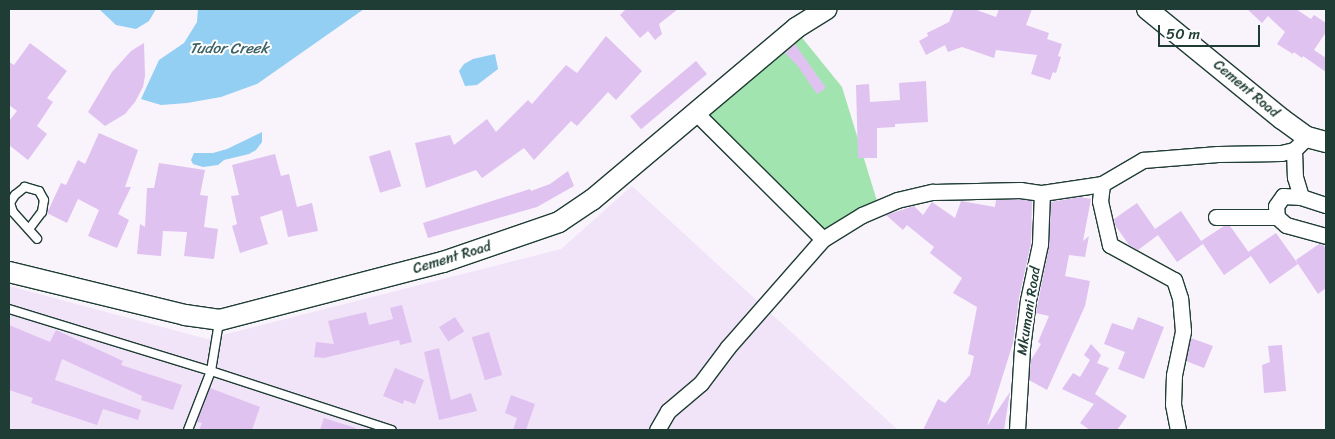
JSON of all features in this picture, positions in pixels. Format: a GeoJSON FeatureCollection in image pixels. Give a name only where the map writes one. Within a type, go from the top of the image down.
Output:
{"type":"FeatureCollection","features":[{"type":"Feature","properties":{"kind":"main road","name":"Cement Road"},"geometry":{"type":"LineString","coordinates":[[9,272],[185,315],[220,320],[443,262],[559,222],[592,200],[796,28],[827,9]]}},
{"type":"Feature","properties":{"kind":"main road","name":"Cement Road"},"geometry":{"type":"LineString","coordinates":[[1147,9],[1300,144],[1326,142]]}},
{"type":"Feature","properties":{"kind":"street"},"geometry":{"type":"LineString","coordinates":[[695,112],[823,239]]}},
{"type":"Feature","properties":{"kind":"street"},"geometry":{"type":"LineString","coordinates":[[657,430],[668,411],[701,383],[728,347],[823,239],[862,215],[897,200],[933,192],[1020,190],[1042,192],[1102,184],[1143,160],[1218,154],[1280,153],[1300,144]]}},
{"type":"Feature","properties":{"kind":"street"},"geometry":{"type":"LineString","coordinates":[[1300,144],[1295,177],[1301,197]]}},
{"type":"Feature","properties":{"kind":"street"},"geometry":{"type":"LineString","coordinates":[[1102,184],[1100,201],[1110,245],[1122,254],[1160,271],[1174,280],[1180,298],[1183,331],[1174,375],[1173,404],[1178,430]]}},
{"type":"Feature","properties":{"kind":"street","name":"Mkumani Road"},"geometry":{"type":"LineString","coordinates":[[1017,430],[1022,348],[1028,300],[1040,244],[1042,192]]}},
{"type":"Feature","properties":{"kind":"street"},"geometry":{"type":"LineString","coordinates":[[1277,217],[1276,206],[1283,196],[1301,197],[1326,205]]}},
{"type":"Feature","properties":{"kind":"street"},"geometry":{"type":"LineString","coordinates":[[1216,217],[1277,217],[1286,225],[1326,236]]}},
{"type":"Feature","properties":{"kind":"lane"},"geometry":{"type":"LineString","coordinates":[[29,229],[42,212],[44,200],[39,191],[25,186],[15,194],[10,203],[13,212],[37,239]]}},
{"type":"Feature","properties":{"kind":"lane"},"geometry":{"type":"LineString","coordinates":[[9,308],[212,371],[392,430]]}},
{"type":"Feature","properties":{"kind":"lane"},"geometry":{"type":"LineString","coordinates":[[188,430],[212,371],[220,320]]}},
{"type":"Feature","properties":{"kind":"shaded area"},"geometry":{"type":"Polygon","coordinates":[[[632,186],[898,430],[9,430],[9,286],[207,339],[561,249],[632,186]]]}},
{"type":"Feature","properties":{"kind":"green space"},"geometry":{"type":"Polygon","coordinates":[[[799,34],[842,87],[877,201],[823,239],[697,110],[799,34]]]}},
{"type":"Feature","properties":{"kind":"water"},"geometry":{"type":"Polygon","coordinates":[[[99,9],[156,9],[149,21],[136,29],[116,25],[99,9]]]}},
{"type":"Feature","properties":{"kind":"water","name":"Tudor Creek"},"geometry":{"type":"Polygon","coordinates":[[[198,9],[364,9],[257,84],[221,97],[187,103],[161,105],[141,99],[159,60],[184,43],[197,22],[198,9]]]}},
{"type":"Feature","properties":{"kind":"water"},"geometry":{"type":"Polygon","coordinates":[[[495,54],[498,69],[477,85],[465,86],[459,71],[464,64],[473,59],[495,54]]]}},
{"type":"Feature","properties":{"kind":"water"},"geometry":{"type":"Polygon","coordinates":[[[262,132],[262,142],[256,150],[249,154],[224,160],[218,165],[203,167],[193,164],[191,160],[194,153],[213,153],[227,149],[262,132]]]}},
{"type":"Feature","properties":{"kind":"building"},"geometry":{"type":"Polygon","coordinates":[[[626,9],[678,9],[659,24],[662,34],[655,40],[648,31],[640,38],[620,15],[626,9]]]}},
{"type":"Feature","properties":{"kind":"building"},"geometry":{"type":"Polygon","coordinates":[[[954,9],[974,9],[996,17],[999,9],[1032,9],[1026,25],[1049,33],[1047,39],[1062,44],[1058,56],[1061,57],[1056,73],[1053,72],[1050,80],[1031,74],[1037,55],[996,50],[994,58],[962,47],[948,52],[945,45],[926,55],[919,41],[928,36],[927,33],[949,22],[954,9]]]}},
{"type":"Feature","properties":{"kind":"building"},"geometry":{"type":"Polygon","coordinates":[[[1247,9],[1296,9],[1311,19],[1314,15],[1326,23],[1326,32],[1314,50],[1326,58],[1326,72],[1303,56],[1302,58],[1294,52],[1293,54],[1277,44],[1285,32],[1268,16],[1262,23],[1247,9]]]}},
{"type":"Feature","properties":{"kind":"building"},"geometry":{"type":"Polygon","coordinates":[[[606,36],[642,71],[616,100],[608,92],[577,126],[571,121],[534,160],[524,148],[482,178],[476,170],[426,188],[415,143],[450,135],[454,145],[487,119],[496,132],[528,100],[532,104],[566,65],[577,73],[606,36]]]}},
{"type":"Feature","properties":{"kind":"building"},"geometry":{"type":"Polygon","coordinates":[[[30,43],[67,71],[47,98],[53,102],[37,126],[47,134],[28,160],[9,145],[9,121],[17,111],[9,105],[9,62],[14,65],[30,43]]]}},
{"type":"Feature","properties":{"kind":"building"},"geometry":{"type":"Polygon","coordinates":[[[144,43],[145,76],[143,87],[135,102],[125,114],[105,126],[88,112],[112,72],[131,51],[144,43]]]}},
{"type":"Feature","properties":{"kind":"building"},"geometry":{"type":"Polygon","coordinates":[[[795,44],[826,88],[817,94],[797,65],[785,53],[795,44]]]}},
{"type":"Feature","properties":{"kind":"building"},"geometry":{"type":"Polygon","coordinates":[[[696,61],[707,74],[641,129],[630,116],[696,61]]]}},
{"type":"Feature","properties":{"kind":"building"},"geometry":{"type":"Polygon","coordinates":[[[926,81],[928,122],[895,124],[895,127],[877,128],[877,158],[858,158],[856,85],[869,84],[870,102],[900,100],[899,83],[926,81]]]}},
{"type":"Feature","properties":{"kind":"building"},"geometry":{"type":"Polygon","coordinates":[[[99,133],[138,150],[125,187],[131,187],[118,214],[129,220],[117,248],[88,236],[99,210],[78,199],[67,223],[47,213],[61,183],[66,185],[78,160],[85,164],[99,133]]]}},
{"type":"Feature","properties":{"kind":"building"},"geometry":{"type":"Polygon","coordinates":[[[390,150],[401,186],[380,193],[369,156],[390,150]]]}},
{"type":"Feature","properties":{"kind":"building"},"geometry":{"type":"Polygon","coordinates":[[[275,154],[281,176],[289,174],[297,207],[312,203],[318,231],[288,237],[282,210],[260,217],[268,244],[240,253],[232,226],[237,224],[231,196],[239,195],[232,165],[275,154]]]}},
{"type":"Feature","properties":{"kind":"building"},"geometry":{"type":"Polygon","coordinates":[[[159,163],[205,170],[200,195],[208,196],[204,227],[218,229],[214,259],[184,256],[187,232],[163,231],[161,256],[137,254],[140,224],[145,227],[147,188],[154,188],[159,163]]]}},
{"type":"Feature","properties":{"kind":"building"},"geometry":{"type":"Polygon","coordinates":[[[568,171],[574,186],[537,207],[428,238],[423,223],[530,189],[531,191],[550,184],[568,171]]]}},
{"type":"Feature","properties":{"kind":"building"},"geometry":{"type":"Polygon","coordinates":[[[1080,197],[1091,199],[1083,241],[1089,236],[1085,257],[1069,255],[1065,276],[1090,281],[1085,306],[1047,390],[1029,380],[1031,360],[1041,344],[1038,342],[1049,316],[1036,313],[1049,246],[1051,202],[1080,197]]]}},
{"type":"Feature","properties":{"kind":"building"},"geometry":{"type":"Polygon","coordinates":[[[1019,199],[1032,201],[1031,243],[1019,298],[1013,343],[987,426],[1010,392],[1004,430],[923,430],[938,399],[945,403],[970,375],[974,356],[968,354],[977,307],[953,293],[962,278],[930,253],[934,247],[907,225],[903,230],[886,215],[914,206],[923,215],[932,202],[955,218],[961,201],[995,207],[996,200],[1019,199]]]}},
{"type":"Feature","properties":{"kind":"building"},"geometry":{"type":"Polygon","coordinates":[[[1137,203],[1155,229],[1181,211],[1203,244],[1177,262],[1158,235],[1138,250],[1129,245],[1115,225],[1114,219],[1137,203]]]}},
{"type":"Feature","properties":{"kind":"building"},"geometry":{"type":"Polygon","coordinates":[[[1224,226],[1230,226],[1248,252],[1276,233],[1298,264],[1270,284],[1251,256],[1224,275],[1201,241],[1224,226]]]}},
{"type":"Feature","properties":{"kind":"building"},"geometry":{"type":"Polygon","coordinates":[[[1319,244],[1323,245],[1326,249],[1326,288],[1318,294],[1296,260],[1319,244]]]}},
{"type":"Feature","properties":{"kind":"building"},"geometry":{"type":"Polygon","coordinates":[[[402,305],[412,342],[400,345],[399,340],[324,358],[314,357],[316,342],[334,344],[328,321],[366,312],[369,325],[393,319],[390,308],[402,305]]]}},
{"type":"Feature","properties":{"kind":"building"},"geometry":{"type":"Polygon","coordinates":[[[455,317],[464,331],[448,342],[439,327],[455,317]]]}},
{"type":"Feature","properties":{"kind":"building"},"geometry":{"type":"Polygon","coordinates":[[[1138,317],[1164,327],[1144,379],[1118,369],[1125,352],[1104,344],[1112,323],[1133,330],[1138,317]]]}},
{"type":"Feature","properties":{"kind":"building"},"geometry":{"type":"Polygon","coordinates":[[[9,325],[50,342],[56,330],[123,361],[121,365],[182,385],[173,410],[141,400],[142,396],[62,359],[55,380],[141,410],[138,420],[103,409],[97,425],[31,403],[33,398],[9,390],[9,325]]]}},
{"type":"Feature","properties":{"kind":"building"},"geometry":{"type":"Polygon","coordinates":[[[489,332],[502,375],[485,380],[472,337],[489,332]]]}},
{"type":"Feature","properties":{"kind":"building"},"geometry":{"type":"Polygon","coordinates":[[[1191,338],[1213,346],[1204,368],[1186,361],[1191,338]]]}},
{"type":"Feature","properties":{"kind":"building"},"geometry":{"type":"Polygon","coordinates":[[[1091,344],[1101,355],[1097,363],[1109,368],[1095,394],[1127,416],[1117,430],[1090,430],[1080,423],[1094,404],[1062,389],[1073,373],[1080,377],[1090,360],[1084,355],[1091,344]]]}},
{"type":"Feature","properties":{"kind":"building"},"geometry":{"type":"Polygon","coordinates":[[[1282,345],[1286,391],[1264,393],[1262,365],[1270,362],[1268,346],[1282,345]]]}},
{"type":"Feature","properties":{"kind":"building"},"geometry":{"type":"Polygon","coordinates":[[[439,348],[451,400],[471,393],[477,411],[439,420],[424,352],[439,348]]]}},
{"type":"Feature","properties":{"kind":"building"},"geometry":{"type":"Polygon","coordinates":[[[395,368],[424,380],[415,404],[404,400],[403,404],[383,396],[395,368]]]}},
{"type":"Feature","properties":{"kind":"building"},"geometry":{"type":"Polygon","coordinates":[[[210,388],[260,407],[252,430],[199,430],[202,423],[197,422],[210,388]]]}},
{"type":"Feature","properties":{"kind":"building"},"geometry":{"type":"Polygon","coordinates":[[[511,395],[535,404],[526,430],[513,430],[517,418],[505,413],[511,395]]]}},
{"type":"Feature","properties":{"kind":"building"},"geometry":{"type":"Polygon","coordinates":[[[324,418],[356,428],[355,430],[320,430],[324,418]]]}}]}
